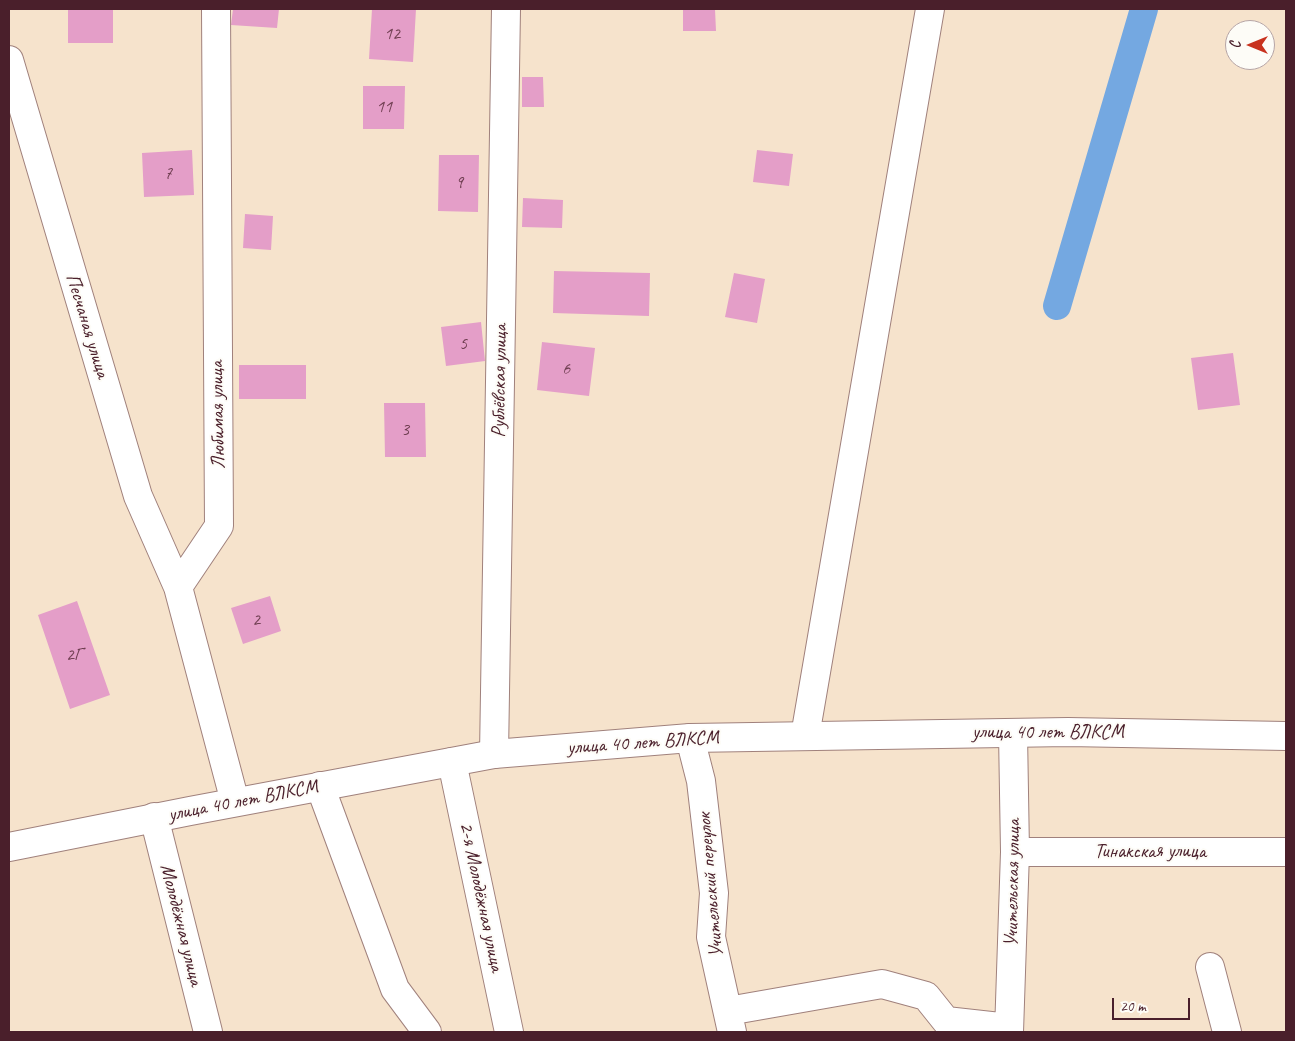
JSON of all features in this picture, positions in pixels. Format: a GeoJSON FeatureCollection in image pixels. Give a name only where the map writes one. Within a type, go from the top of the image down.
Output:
{"type":"FeatureCollection","features":[{"type":"Feature","properties":{"kind":"street","name":"Любимая улица"},"geometry":{"type":"LineString","coordinates":[[178,587],[219,526],[216,9]]}},
{"type":"Feature","properties":{"kind":"street","name":"Рублёвская улица"},"geometry":{"type":"LineString","coordinates":[[494,754],[506,9]]}},
{"type":"Feature","properties":{"kind":"street"},"geometry":{"type":"LineString","coordinates":[[805,736],[930,9]]}},
{"type":"Feature","properties":{"kind":"street","name":"Песчаная улица"},"geometry":{"type":"LineString","coordinates":[[9,60],[138,496],[178,587]]}},
{"type":"Feature","properties":{"kind":"street"},"geometry":{"type":"LineString","coordinates":[[178,587],[235,802]]}},
{"type":"Feature","properties":{"kind":"street","name":"улица 40 лет ВЛКСМ"},"geometry":{"type":"LineString","coordinates":[[9,847],[154,817],[494,754],[690,738],[1068,732],[1286,736]]}},
{"type":"Feature","properties":{"kind":"street","name":"Учительская улица"},"geometry":{"type":"LineString","coordinates":[[1009,1030],[1015,852],[1013,733]]}},
{"type":"Feature","properties":{"kind":"street","name":"Учительский переулок"},"geometry":{"type":"LineString","coordinates":[[690,738],[700,781],[714,893],[711,937],[730,1022]]}},
{"type":"Feature","properties":{"kind":"street","name":"2-я Молодёжная улица"},"geometry":{"type":"LineString","coordinates":[[452,762],[509,1032]]}},
{"type":"Feature","properties":{"kind":"street"},"geometry":{"type":"LineString","coordinates":[[320,786],[395,989],[428,1032]]}},
{"type":"Feature","properties":{"kind":"street","name":"Молодёжная улица"},"geometry":{"type":"LineString","coordinates":[[154,817],[208,1032]]}},
{"type":"Feature","properties":{"kind":"street","name":"Тинакская улица"},"geometry":{"type":"LineString","coordinates":[[1015,852],[1286,852]]}},
{"type":"Feature","properties":{"kind":"street"},"geometry":{"type":"LineString","coordinates":[[1210,967],[1227,1032]]}},
{"type":"Feature","properties":{"kind":"street"},"geometry":{"type":"LineString","coordinates":[[730,1022],[882,984],[926,996],[946,1021],[1009,1030]]}},
{"type":"Feature","properties":{"kind":"building"},"geometry":{"type":"Polygon","coordinates":[[[68,9],[113,9],[113,43],[68,43],[68,9]]]}},
{"type":"Feature","properties":{"kind":"building"},"geometry":{"type":"Polygon","coordinates":[[[233,9],[279,9],[277,28],[231,25],[233,9]]]}},
{"type":"Feature","properties":{"kind":"building"},"geometry":{"type":"Polygon","coordinates":[[[372,9],[416,9],[413,62],[369,59],[372,9]]]}},
{"type":"Feature","properties":{"kind":"building"},"geometry":{"type":"Polygon","coordinates":[[[683,9],[715,9],[716,31],[683,31],[683,9]]]}},
{"type":"Feature","properties":{"kind":"building"},"geometry":{"type":"Polygon","coordinates":[[[522,77],[543,77],[544,107],[522,107],[522,77]]]}},
{"type":"Feature","properties":{"kind":"building"},"geometry":{"type":"Polygon","coordinates":[[[363,86],[405,86],[404,129],[363,129],[363,86]]]}},
{"type":"Feature","properties":{"kind":"building"},"geometry":{"type":"Polygon","coordinates":[[[192,150],[194,195],[144,197],[142,153],[192,150]]]}},
{"type":"Feature","properties":{"kind":"building"},"geometry":{"type":"Polygon","coordinates":[[[757,150],[793,154],[789,186],[753,182],[757,150]]]}},
{"type":"Feature","properties":{"kind":"building"},"geometry":{"type":"Polygon","coordinates":[[[439,155],[479,155],[478,212],[438,211],[439,155]]]}},
{"type":"Feature","properties":{"kind":"building"},"geometry":{"type":"Polygon","coordinates":[[[523,198],[563,200],[562,228],[522,227],[523,198]]]}},
{"type":"Feature","properties":{"kind":"building"},"geometry":{"type":"Polygon","coordinates":[[[245,214],[273,216],[271,250],[243,248],[245,214]]]}},
{"type":"Feature","properties":{"kind":"building"},"geometry":{"type":"Polygon","coordinates":[[[554,271],[650,273],[649,316],[553,313],[554,271]]]}},
{"type":"Feature","properties":{"kind":"building"},"geometry":{"type":"Polygon","coordinates":[[[734,273],[765,279],[757,323],[725,317],[734,273]]]}},
{"type":"Feature","properties":{"kind":"building"},"geometry":{"type":"Polygon","coordinates":[[[481,322],[485,361],[446,366],[441,327],[481,322]]]}},
{"type":"Feature","properties":{"kind":"building"},"geometry":{"type":"Polygon","coordinates":[[[542,342],[595,348],[589,396],[537,390],[542,342]]]}},
{"type":"Feature","properties":{"kind":"building"},"geometry":{"type":"Polygon","coordinates":[[[1233,353],[1240,405],[1198,410],[1191,358],[1233,353]]]}},
{"type":"Feature","properties":{"kind":"building"},"geometry":{"type":"Polygon","coordinates":[[[239,365],[306,365],[306,399],[239,399],[239,365]]]}},
{"type":"Feature","properties":{"kind":"building"},"geometry":{"type":"Polygon","coordinates":[[[384,403],[425,403],[426,457],[385,457],[384,403]]]}},
{"type":"Feature","properties":{"kind":"building"},"geometry":{"type":"Polygon","coordinates":[[[270,596],[281,631],[243,644],[231,608],[270,596]]]}},
{"type":"Feature","properties":{"kind":"building"},"geometry":{"type":"Polygon","coordinates":[[[77,601],[110,695],[70,709],[38,615],[77,601]]]}},
{"type":"Feature","properties":{"kind":"waterway"},"geometry":{"type":"LineString","coordinates":[[1057,306],[1144,9]]}}]}
